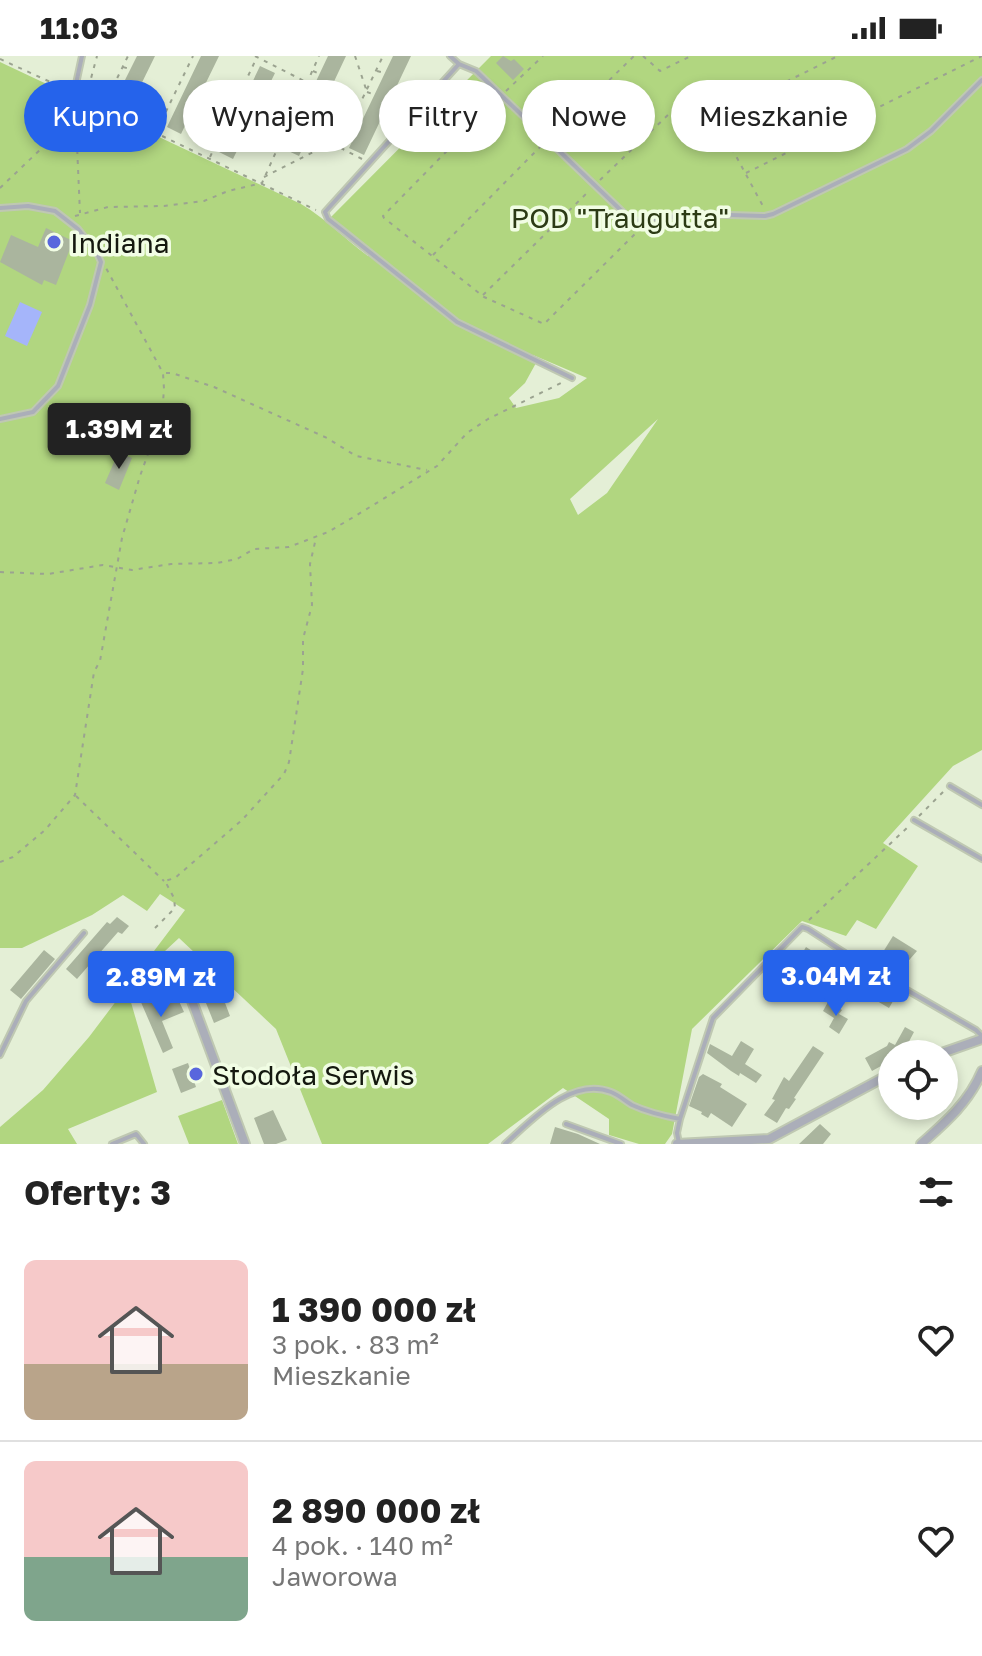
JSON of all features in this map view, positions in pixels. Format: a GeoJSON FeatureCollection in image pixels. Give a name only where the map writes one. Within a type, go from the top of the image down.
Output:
{"type":"FeatureCollection","features":[{"type":"Feature","properties":{"kind":"street"},"geometry":{"type":"LineString","coordinates":[[185,982],[245,1144]]}},
{"type":"Feature","properties":{"kind":"street"},"geometry":{"type":"LineString","coordinates":[[958,1047],[982,1038]]}},
{"type":"Feature","properties":{"kind":"street"},"geometry":{"type":"LineString","coordinates":[[921,1144],[958,1110],[972,1093],[982,1071]]}},
{"type":"Feature","properties":{"kind":"street"},"geometry":{"type":"LineString","coordinates":[[678,1143],[769,1139],[878,1081]]}},
{"type":"Feature","properties":{"kind":"lane"},"geometry":{"type":"LineString","coordinates":[[77,80],[82,56]]}},
{"type":"Feature","properties":{"kind":"lane"},"geometry":{"type":"LineString","coordinates":[[450,56],[485,80]]}},
{"type":"Feature","properties":{"kind":"lane"},"geometry":{"type":"LineString","coordinates":[[459,64],[325,212],[328,219],[457,322],[572,378]]}},
{"type":"Feature","properties":{"kind":"lane"},"geometry":{"type":"LineString","coordinates":[[561,152],[630,219],[696,214],[768,216],[907,149],[931,131],[982,80]]}},
{"type":"Feature","properties":{"kind":"lane"},"geometry":{"type":"LineString","coordinates":[[506,100],[522,115]]}},
{"type":"Feature","properties":{"kind":"lane"},"geometry":{"type":"LineString","coordinates":[[0,208],[40,207],[55,211],[67,218],[89,242],[101,262],[90,305],[58,386],[33,412],[0,419]]}},
{"type":"Feature","properties":{"kind":"lane"},"geometry":{"type":"LineString","coordinates":[[950,786],[982,805]]}},
{"type":"Feature","properties":{"kind":"lane"},"geometry":{"type":"LineString","coordinates":[[914,820],[982,859]]}},
{"type":"Feature","properties":{"kind":"lane"},"geometry":{"type":"LineString","coordinates":[[678,1143],[680,1119],[713,1018],[802,927],[976,1030],[982,1038]]}},
{"type":"Feature","properties":{"kind":"lane"},"geometry":{"type":"LineString","coordinates":[[0,1055],[26,1001],[84,933]]}},
{"type":"Feature","properties":{"kind":"lane"},"geometry":{"type":"LineString","coordinates":[[505,1144],[539,1114],[569,1094],[590,1090],[610,1091],[633,1105],[680,1119]]}},
{"type":"Feature","properties":{"kind":"lane"},"geometry":{"type":"LineString","coordinates":[[566,1124],[621,1144]]}},
{"type":"Feature","properties":{"kind":"lane"},"geometry":{"type":"LineString","coordinates":[[112,1144],[136,1134],[144,1144]]}},
{"type":"Feature","properties":{"kind":"path"},"geometry":{"type":"LineString","coordinates":[[91,80],[97,56]]}},
{"type":"Feature","properties":{"kind":"path"},"geometry":{"type":"LineString","coordinates":[[116,80],[128,56]]}},
{"type":"Feature","properties":{"kind":"path"},"geometry":{"type":"LineString","coordinates":[[167,110],[193,56]]}},
{"type":"Feature","properties":{"kind":"path"},"geometry":{"type":"LineString","coordinates":[[246,80],[256,56],[302,80]]}},
{"type":"Feature","properties":{"kind":"path"},"geometry":{"type":"LineString","coordinates":[[307,80],[319,56]]}},
{"type":"Feature","properties":{"kind":"path"},"geometry":{"type":"LineString","coordinates":[[355,56],[366,90],[375,95]]}},
{"type":"Feature","properties":{"kind":"path"},"geometry":{"type":"LineString","coordinates":[[363,97],[383,56]]}},
{"type":"Feature","properties":{"kind":"path"},"geometry":{"type":"LineString","coordinates":[[506,92],[543,56]]}},
{"type":"Feature","properties":{"kind":"path"},"geometry":{"type":"LineString","coordinates":[[609,80],[634,56]]}},
{"type":"Feature","properties":{"kind":"path"},"geometry":{"type":"LineString","coordinates":[[643,56],[660,71],[691,56]]}},
{"type":"Feature","properties":{"kind":"path"},"geometry":{"type":"LineString","coordinates":[[790,80],[838,56]]}},
{"type":"Feature","properties":{"kind":"path"},"geometry":{"type":"LineString","coordinates":[[745,173],[982,56]]}},
{"type":"Feature","properties":{"kind":"path"},"geometry":{"type":"LineString","coordinates":[[0,59],[42,80]]}},
{"type":"Feature","properties":{"kind":"path"},"geometry":{"type":"LineString","coordinates":[[122,67],[130,69]]}},
{"type":"Feature","properties":{"kind":"path"},"geometry":{"type":"LineString","coordinates":[[312,70],[320,74]]}},
{"type":"Feature","properties":{"kind":"path"},"geometry":{"type":"LineString","coordinates":[[376,70],[385,73]]}},
{"type":"Feature","properties":{"kind":"path"},"geometry":{"type":"LineString","coordinates":[[186,71],[193,73]]}},
{"type":"Feature","properties":{"kind":"path"},"geometry":{"type":"LineString","coordinates":[[249,74],[255,77]]}},
{"type":"Feature","properties":{"kind":"path"},"geometry":{"type":"LineString","coordinates":[[176,91],[183,94]]}},
{"type":"Feature","properties":{"kind":"path"},"geometry":{"type":"LineString","coordinates":[[482,296],[671,110]]}},
{"type":"Feature","properties":{"kind":"path"},"geometry":{"type":"LineString","coordinates":[[167,115],[172,117]]}},
{"type":"Feature","properties":{"kind":"path"},"geometry":{"type":"LineString","coordinates":[[167,137],[325,212]]}},
{"type":"Feature","properties":{"kind":"path"},"geometry":{"type":"LineString","coordinates":[[0,188],[38,152]]}},
{"type":"Feature","properties":{"kind":"path"},"geometry":{"type":"LineString","coordinates":[[77,152],[80,215]]}},
{"type":"Feature","properties":{"kind":"path"},"geometry":{"type":"LineString","coordinates":[[210,158],[213,152]]}},
{"type":"Feature","properties":{"kind":"path"},"geometry":{"type":"LineString","coordinates":[[262,183],[275,152]]}},
{"type":"Feature","properties":{"kind":"path"},"geometry":{"type":"LineString","coordinates":[[264,177],[312,152]]}},
{"type":"Feature","properties":{"kind":"path"},"geometry":{"type":"LineString","coordinates":[[349,152],[371,163]]}},
{"type":"Feature","properties":{"kind":"path"},"geometry":{"type":"LineString","coordinates":[[446,152],[383,216],[482,296],[547,324],[648,220]]}},
{"type":"Feature","properties":{"kind":"path"},"geometry":{"type":"LineString","coordinates":[[432,256],[536,152]]}},
{"type":"Feature","properties":{"kind":"path"},"geometry":{"type":"LineString","coordinates":[[734,152],[768,216]]}},
{"type":"Feature","properties":{"kind":"path"},"geometry":{"type":"LineString","coordinates":[[67,218],[108,207],[164,206],[204,201],[228,191],[262,183]]}},
{"type":"Feature","properties":{"kind":"path"},"geometry":{"type":"LineString","coordinates":[[0,862],[13,857],[45,830],[75,795],[94,672],[100,661],[117,567],[140,476],[162,415],[163,373],[119,287],[101,262]]}},
{"type":"Feature","properties":{"kind":"path"},"geometry":{"type":"LineString","coordinates":[[163,373],[214,387],[327,438],[356,456],[428,471]]}},
{"type":"Feature","properties":{"kind":"path"},"geometry":{"type":"LineString","coordinates":[[0,572],[48,574],[103,565],[132,570],[171,564],[217,563],[237,559],[254,549],[289,547],[316,537],[437,466],[467,433],[488,419],[572,378]]}},
{"type":"Feature","properties":{"kind":"path"},"geometry":{"type":"LineString","coordinates":[[165,881],[175,878],[242,820],[284,774],[289,762],[303,669],[303,639],[312,605],[311,551],[316,537]]}},
{"type":"Feature","properties":{"kind":"path"},"geometry":{"type":"LineString","coordinates":[[802,927],[950,786]]}},
{"type":"Feature","properties":{"kind":"path"},"geometry":{"type":"LineString","coordinates":[[75,795],[165,881],[174,898],[175,908],[155,928]]}},
{"type":"Feature","properties":{"kind":"green space","name":"POD \"Traugutta\""},"geometry":{"type":"Polygon","coordinates":[[[491,56],[982,56],[982,750],[953,766],[883,843],[918,866],[876,929],[857,920],[846,936],[802,921],[692,1029],[672,1134],[665,1144],[639,1144],[609,1135],[609,1119],[563,1088],[488,1144],[322,1144],[276,1029],[179,938],[151,964],[128,992],[157,1092],[68,1129],[77,1144],[0,1144],[0,1127],[43,1090],[89,1037],[185,910],[160,894],[147,911],[123,895],[92,915],[22,948],[0,948],[0,62],[38,80],[24,80],[24,152],[167,152],[167,141],[183,148],[183,152],[191,152],[301,204],[368,256],[371,250],[331,217],[396,152],[506,152],[506,80],[467,80],[491,56]],[[533,355],[536,363],[525,383],[509,398],[516,408],[559,398],[587,378],[533,355]],[[658,419],[570,499],[578,515],[607,493],[658,419]]]}},
{"type":"Feature","properties":{"kind":"green space"},"geometry":{"type":"Polygon","coordinates":[[[222,1100],[238,1144],[189,1144],[178,1116],[222,1100]]]}},
{"type":"Feature","properties":{"kind":"water"},"geometry":{"type":"Polygon","coordinates":[[[20,302],[42,312],[27,346],[5,336],[20,302]]]}},
{"type":"Feature","properties":{"kind":"building"},"geometry":{"type":"Polygon","coordinates":[[[137,56],[155,56],[143,80],[125,80],[137,56]]]}},
{"type":"Feature","properties":{"kind":"building"},"geometry":{"type":"Polygon","coordinates":[[[201,56],[219,56],[207,80],[190,80],[201,56]]]}},
{"type":"Feature","properties":{"kind":"building"},"geometry":{"type":"Polygon","coordinates":[[[328,56],[346,56],[335,80],[317,80],[328,56]]]}},
{"type":"Feature","properties":{"kind":"building"},"geometry":{"type":"Polygon","coordinates":[[[393,56],[411,56],[400,80],[382,80],[393,56]]]}},
{"type":"Feature","properties":{"kind":"building"},"geometry":{"type":"Polygon","coordinates":[[[503,56],[511,61],[514,59],[524,69],[513,80],[496,63],[503,56]]]}},
{"type":"Feature","properties":{"kind":"building"},"geometry":{"type":"Polygon","coordinates":[[[260,66],[275,73],[272,80],[253,80],[260,66]]]}},
{"type":"Feature","properties":{"kind":"building"},"geometry":{"type":"Polygon","coordinates":[[[379,85],[379,123],[364,155],[358,152],[363,152],[363,119],[379,85]]]}},
{"type":"Feature","properties":{"kind":"building"},"geometry":{"type":"Polygon","coordinates":[[[183,94],[183,130],[181,134],[167,127],[183,94]]]}},
{"type":"Feature","properties":{"kind":"building"},"geometry":{"type":"Polygon","coordinates":[[[219,152],[236,152],[233,159],[219,152]]]}},
{"type":"Feature","properties":{"kind":"building"},"geometry":{"type":"Polygon","coordinates":[[[46,228],[73,241],[56,285],[44,280],[42,285],[0,262],[11,235],[38,247],[46,228]]]}},
{"type":"Feature","properties":{"kind":"building"},"geometry":{"type":"Polygon","coordinates":[[[118,453],[132,458],[119,490],[105,483],[118,453]]]}},
{"type":"Feature","properties":{"kind":"building"},"geometry":{"type":"Polygon","coordinates":[[[117,917],[129,926],[122,934],[118,932],[77,979],[66,969],[107,922],[110,924],[117,917]]]}},
{"type":"Feature","properties":{"kind":"building"},"geometry":{"type":"Polygon","coordinates":[[[893,936],[917,951],[904,966],[883,952],[893,936]]]}},
{"type":"Feature","properties":{"kind":"building"},"geometry":{"type":"Polygon","coordinates":[[[806,947],[826,960],[829,956],[844,965],[841,970],[844,973],[839,980],[812,964],[810,968],[797,962],[806,947]]]}},
{"type":"Feature","properties":{"kind":"building"},"geometry":{"type":"Polygon","coordinates":[[[44,950],[55,959],[21,999],[10,990],[44,950]]]}},
{"type":"Feature","properties":{"kind":"building"},"geometry":{"type":"Polygon","coordinates":[[[860,975],[896,996],[889,1008],[853,987],[860,975]]]}},
{"type":"Feature","properties":{"kind":"building"},"geometry":{"type":"Polygon","coordinates":[[[217,993],[218,996],[222,995],[230,1016],[214,1023],[204,998],[217,993]]]}},
{"type":"Feature","properties":{"kind":"building"},"geometry":{"type":"Polygon","coordinates":[[[153,994],[159,1007],[178,999],[184,1012],[162,1021],[173,1048],[163,1053],[140,1000],[153,994]]]}},
{"type":"Feature","properties":{"kind":"building"},"geometry":{"type":"Polygon","coordinates":[[[828,1002],[842,1010],[839,1014],[848,1019],[839,1034],[829,1027],[834,1018],[823,1011],[828,1002]]]}},
{"type":"Feature","properties":{"kind":"building"},"geometry":{"type":"Polygon","coordinates":[[[905,1027],[914,1032],[910,1040],[898,1040],[905,1027]]]}},
{"type":"Feature","properties":{"kind":"building"},"geometry":{"type":"Polygon","coordinates":[[[741,1041],[754,1049],[745,1064],[762,1075],[756,1083],[740,1073],[739,1076],[707,1053],[710,1044],[732,1056],[741,1041]]]}},
{"type":"Feature","properties":{"kind":"building"},"geometry":{"type":"Polygon","coordinates":[[[813,1046],[824,1053],[777,1123],[764,1115],[775,1100],[772,1099],[784,1077],[789,1081],[813,1046]]]}},
{"type":"Feature","properties":{"kind":"building"},"geometry":{"type":"Polygon","coordinates":[[[878,1051],[878,1068],[872,1071],[865,1058],[878,1051]]]}},
{"type":"Feature","properties":{"kind":"building"},"geometry":{"type":"Polygon","coordinates":[[[188,1063],[196,1087],[181,1093],[172,1069],[188,1063]]]}},
{"type":"Feature","properties":{"kind":"building"},"geometry":{"type":"Polygon","coordinates":[[[703,1074],[722,1084],[720,1087],[747,1104],[732,1127],[711,1113],[708,1118],[689,1106],[699,1077],[703,1074]]]}},
{"type":"Feature","properties":{"kind":"building"},"geometry":{"type":"Polygon","coordinates":[[[273,1110],[287,1140],[264,1144],[254,1118],[273,1110]]]}},
{"type":"Feature","properties":{"kind":"building"},"geometry":{"type":"Polygon","coordinates":[[[820,1124],[831,1134],[823,1144],[799,1144],[820,1124]]]}},
{"type":"Feature","properties":{"kind":"building"},"geometry":{"type":"Polygon","coordinates":[[[555,1127],[578,1134],[600,1144],[550,1144],[555,1127]]]}},
{"type":"Feature","properties":{"kind":"place","name":"Indiana"},"geometry":{"type":"Point","coordinates":[54,242]}},
{"type":"Feature","properties":{"kind":"place","name":"Stodoła Serwis"},"geometry":{"type":"Point","coordinates":[196,1074]}}]}
